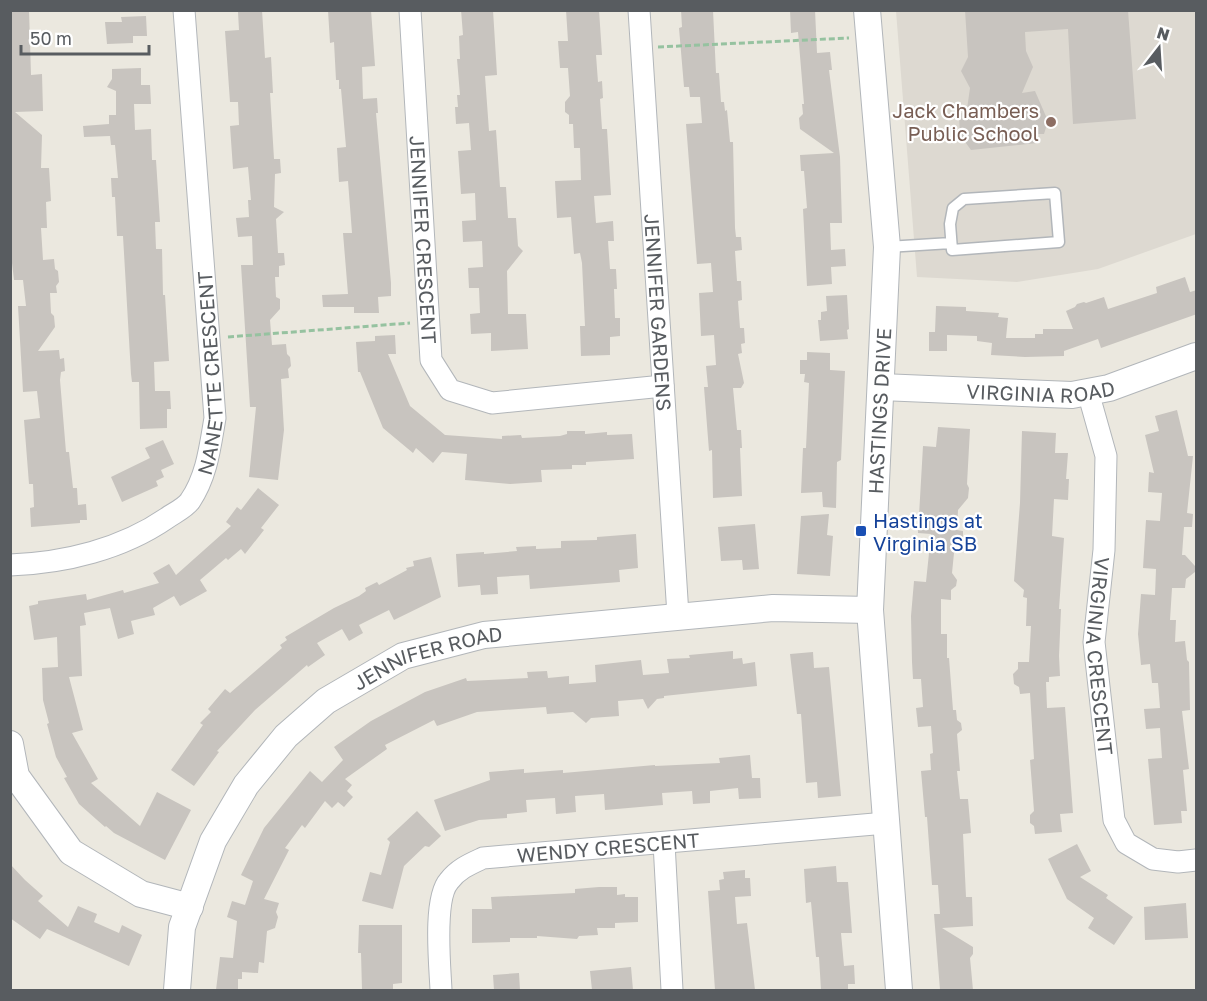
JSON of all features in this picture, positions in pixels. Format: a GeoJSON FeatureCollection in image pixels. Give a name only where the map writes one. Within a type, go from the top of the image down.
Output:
{"type":"FeatureCollection","features":[{"type":"Feature","properties":{"kind":"street","name":"NANETTE CRESCENT"},"geometry":{"type":"LineString","coordinates":[[10,566],[83,556],[146,532],[189,503],[207,468],[215,418],[184,10]]}},
{"type":"Feature","properties":{"kind":"street","name":"JENNIFER CRESCENT"},"geometry":{"type":"LineString","coordinates":[[410,10],[431,360],[450,390],[492,403],[663,386]]}},
{"type":"Feature","properties":{"kind":"street","name":"JENNIFER GARDENS"},"geometry":{"type":"LineString","coordinates":[[639,10],[678,615]]}},
{"type":"Feature","properties":{"kind":"street","name":"HASTINGS DRIVE"},"geometry":{"type":"LineString","coordinates":[[867,10],[887,247],[870,610],[899,990]]}},
{"type":"Feature","properties":{"kind":"street","name":"VIRGINIA ROAD"},"geometry":{"type":"LineString","coordinates":[[881,387],[1072,395],[1109,388],[1197,356]]}},
{"type":"Feature","properties":{"kind":"street","name":"VIRGINIA CRESCENT"},"geometry":{"type":"LineString","coordinates":[[1088,392],[1107,456],[1104,550],[1094,642],[1114,820],[1126,843],[1153,859],[1178,862],[1197,860]]}},
{"type":"Feature","properties":{"kind":"street","name":"JENNIFER ROAD"},"geometry":{"type":"LineString","coordinates":[[177,990],[182,927],[213,841],[246,785],[286,736],[326,701],[403,656],[484,634],[773,608],[870,610]]}},
{"type":"Feature","properties":{"kind":"street"},"geometry":{"type":"LineString","coordinates":[[10,744],[16,776],[71,852],[141,894],[190,907]]}},
{"type":"Feature","properties":{"kind":"street","name":"WENDY CRESCENT"},"geometry":{"type":"LineString","coordinates":[[441,990],[439,911],[447,882],[462,867],[483,858],[886,823]]}},
{"type":"Feature","properties":{"kind":"street"},"geometry":{"type":"LineString","coordinates":[[664,843],[672,990]]}},
{"type":"Feature","properties":{"kind":"lane"},"geometry":{"type":"LineString","coordinates":[[1055,193],[1059,243],[952,250],[951,243],[950,224],[953,208],[964,199],[1055,193]]}},
{"type":"Feature","properties":{"kind":"lane"},"geometry":{"type":"LineString","coordinates":[[887,247],[951,243]]}},
{"type":"Feature","properties":{"kind":"path"},"geometry":{"type":"LineString","coordinates":[[641,48],[849,38]]}},
{"type":"Feature","properties":{"kind":"path"},"geometry":{"type":"LineString","coordinates":[[224,337],[410,323]]}},
{"type":"Feature","properties":{"kind":"shaded area","name":"Jack Chambers Public School"},"geometry":{"type":"Polygon","coordinates":[[[896,11],[1196,11],[1196,234],[1098,269],[1017,282],[917,277],[896,11]]]}},
{"type":"Feature","properties":{"kind":"building"},"geometry":{"type":"Polygon","coordinates":[[[10,10],[29,10],[31,75],[42,74],[43,111],[15,112],[42,135],[41,168],[49,168],[51,201],[46,202],[47,228],[41,228],[43,260],[54,259],[59,282],[56,286],[57,293],[50,293],[51,313],[54,316],[55,327],[38,351],[59,350],[60,359],[64,358],[65,371],[61,372],[60,380],[66,452],[69,452],[73,488],[77,488],[78,505],[86,504],[87,520],[80,520],[80,523],[31,527],[30,508],[34,507],[33,484],[29,484],[24,420],[40,418],[37,391],[23,392],[18,306],[26,306],[23,280],[14,280],[12,263],[10,10]]]}},
{"type":"Feature","properties":{"kind":"building"},"geometry":{"type":"Polygon","coordinates":[[[262,10],[265,58],[271,57],[273,93],[270,93],[274,159],[280,159],[281,173],[275,174],[274,207],[284,212],[276,219],[278,253],[284,253],[285,265],[279,266],[279,277],[275,277],[276,297],[280,299],[280,309],[270,320],[272,345],[286,344],[291,366],[288,369],[289,378],[281,379],[284,430],[278,480],[249,477],[256,407],[250,407],[241,265],[253,265],[252,236],[238,237],[236,218],[249,217],[248,200],[251,200],[248,167],[233,169],[230,126],[239,125],[238,102],[230,102],[225,31],[239,30],[238,12],[262,10]]]}},
{"type":"Feature","properties":{"kind":"building"},"geometry":{"type":"Polygon","coordinates":[[[328,10],[371,10],[375,66],[362,67],[363,99],[377,98],[378,113],[376,113],[391,283],[391,296],[378,297],[379,313],[354,313],[354,307],[323,307],[322,295],[348,294],[343,233],[352,233],[348,181],[339,182],[337,148],[346,147],[341,89],[339,89],[339,80],[336,80],[334,42],[330,43],[328,10]]]}},
{"type":"Feature","properties":{"kind":"building"},"geometry":{"type":"Polygon","coordinates":[[[461,10],[493,10],[497,75],[485,76],[489,131],[496,130],[500,187],[506,187],[508,218],[516,218],[518,246],[523,251],[507,271],[508,314],[526,314],[528,349],[491,351],[491,333],[471,334],[470,314],[480,313],[479,288],[469,288],[468,268],[483,267],[482,241],[463,242],[462,221],[476,220],[475,193],[461,194],[458,151],[471,150],[469,123],[456,124],[455,107],[458,107],[457,95],[460,95],[457,59],[460,59],[459,36],[463,35],[461,10]]]}},
{"type":"Feature","properties":{"kind":"building"},"geometry":{"type":"Polygon","coordinates":[[[566,10],[599,10],[602,55],[596,55],[598,82],[602,81],[603,98],[600,99],[602,129],[607,129],[611,195],[594,196],[596,223],[613,221],[614,241],[608,241],[610,269],[616,269],[615,318],[620,318],[620,336],[610,337],[610,355],[581,356],[580,326],[585,326],[582,263],[580,253],[574,254],[571,217],[557,218],[555,181],[581,180],[580,148],[574,148],[573,124],[569,124],[569,115],[565,112],[565,102],[570,96],[568,68],[560,68],[558,41],[568,41],[566,10]]]}},
{"type":"Feature","properties":{"kind":"building"},"geometry":{"type":"Polygon","coordinates":[[[681,10],[713,10],[716,73],[719,73],[721,102],[724,102],[725,111],[727,110],[730,142],[733,142],[735,228],[736,237],[741,237],[742,250],[735,251],[737,281],[741,281],[742,300],[738,301],[740,328],[744,328],[745,343],[741,344],[742,353],[738,354],[744,383],[741,388],[733,388],[737,430],[741,430],[742,496],[713,498],[712,450],[709,451],[704,387],[708,387],[706,366],[716,365],[714,335],[701,336],[699,293],[713,292],[711,263],[697,264],[686,124],[702,123],[700,97],[690,97],[689,87],[684,87],[679,28],[682,27],[681,10]]]}},
{"type":"Feature","properties":{"kind":"building"},"geometry":{"type":"Polygon","coordinates":[[[790,10],[815,10],[817,53],[830,52],[832,70],[829,70],[840,157],[842,223],[830,223],[831,250],[845,249],[846,266],[831,267],[832,284],[807,286],[803,209],[807,208],[804,171],[801,171],[800,155],[834,153],[800,129],[799,118],[803,114],[802,104],[804,104],[798,32],[791,33],[790,10]]]}},
{"type":"Feature","properties":{"kind":"building"},"geometry":{"type":"Polygon","coordinates":[[[965,10],[1128,10],[1136,119],[1073,124],[1068,29],[1025,32],[1026,51],[1033,67],[1022,93],[1035,91],[1048,121],[1044,134],[1037,134],[1037,143],[971,150],[960,135],[959,115],[967,109],[970,88],[961,71],[968,57],[965,10]]]}},
{"type":"Feature","properties":{"kind":"building"},"geometry":{"type":"Polygon","coordinates":[[[146,16],[147,36],[133,36],[133,43],[107,44],[105,22],[122,22],[121,17],[146,16]]]}},
{"type":"Feature","properties":{"kind":"building"},"geometry":{"type":"Polygon","coordinates":[[[141,68],[141,85],[150,85],[151,104],[134,104],[135,130],[151,129],[152,160],[156,160],[160,222],[155,222],[156,249],[162,249],[163,295],[165,295],[169,361],[154,362],[155,391],[170,391],[171,409],[167,409],[167,428],[140,429],[139,382],[132,382],[131,374],[123,236],[117,236],[115,197],[112,197],[111,178],[118,178],[115,145],[111,145],[110,136],[84,137],[83,126],[109,124],[109,115],[116,115],[116,91],[107,87],[112,79],[112,69],[141,68]]]}},
{"type":"Feature","properties":{"kind":"building"},"geometry":{"type":"Polygon","coordinates":[[[1185,277],[1190,292],[1197,290],[1197,314],[1101,348],[1098,339],[1064,351],[1064,356],[991,355],[992,343],[977,341],[977,336],[947,335],[947,351],[929,351],[929,332],[935,332],[936,306],[966,307],[966,311],[999,313],[998,317],[1008,318],[1006,338],[1035,338],[1035,334],[1043,334],[1043,329],[1073,329],[1066,311],[1077,304],[1104,297],[1108,309],[1157,293],[1156,287],[1185,277]]]}},
{"type":"Feature","properties":{"kind":"building"},"geometry":{"type":"Polygon","coordinates":[[[847,295],[848,339],[820,341],[818,320],[821,320],[821,312],[827,311],[826,296],[847,295]]]}},
{"type":"Feature","properties":{"kind":"building"},"geometry":{"type":"Polygon","coordinates":[[[395,335],[396,354],[388,354],[410,406],[445,435],[502,439],[502,436],[521,435],[522,438],[560,436],[567,434],[567,431],[585,431],[585,434],[607,432],[607,435],[632,434],[634,459],[586,462],[586,465],[572,465],[572,469],[541,470],[542,482],[510,484],[465,480],[467,454],[442,452],[433,463],[416,448],[413,453],[383,428],[360,372],[358,372],[356,342],[375,341],[375,336],[395,335]]]}},
{"type":"Feature","properties":{"kind":"building"},"geometry":{"type":"Polygon","coordinates":[[[807,352],[830,353],[830,370],[845,371],[841,460],[837,462],[836,508],[823,507],[822,492],[801,493],[809,383],[804,382],[805,374],[800,374],[800,360],[807,360],[807,352]]]}},
{"type":"Feature","properties":{"kind":"building"},"geometry":{"type":"Polygon","coordinates":[[[1177,410],[1188,456],[1193,456],[1187,513],[1193,514],[1192,527],[1184,527],[1182,555],[1185,555],[1195,566],[1195,572],[1186,579],[1185,588],[1172,588],[1170,620],[1176,620],[1175,642],[1185,641],[1189,662],[1190,710],[1182,711],[1189,769],[1183,770],[1187,811],[1181,811],[1182,823],[1154,825],[1148,759],[1162,758],[1160,728],[1146,729],[1144,709],[1160,708],[1158,683],[1152,683],[1150,664],[1141,665],[1138,634],[1141,594],[1155,595],[1156,569],[1143,568],[1146,520],[1160,521],[1162,493],[1148,492],[1149,472],[1154,473],[1145,435],[1159,431],[1155,416],[1177,410]]]}},
{"type":"Feature","properties":{"kind":"building"},"geometry":{"type":"Polygon","coordinates":[[[938,427],[970,429],[968,498],[958,510],[957,530],[963,531],[963,545],[956,545],[956,553],[954,553],[952,573],[957,580],[956,586],[951,590],[951,600],[941,599],[941,634],[947,634],[947,658],[949,658],[953,710],[956,710],[957,720],[961,723],[962,730],[957,734],[960,771],[957,771],[960,799],[968,799],[971,833],[963,834],[966,897],[972,897],[973,926],[942,928],[973,947],[973,954],[970,958],[973,990],[940,990],[934,914],[940,914],[938,885],[932,885],[921,771],[931,770],[930,754],[933,753],[931,726],[918,727],[916,708],[923,707],[921,679],[913,679],[911,616],[914,581],[926,582],[931,534],[918,533],[923,446],[936,447],[938,427]]]}},
{"type":"Feature","properties":{"kind":"building"},"geometry":{"type":"Polygon","coordinates":[[[1022,431],[1056,433],[1055,453],[1068,453],[1066,479],[1069,479],[1068,500],[1054,499],[1052,536],[1064,538],[1059,609],[1061,609],[1060,676],[1049,677],[1049,682],[1046,682],[1047,708],[1065,707],[1073,813],[1060,814],[1062,832],[1035,834],[1034,826],[1030,823],[1030,815],[1034,811],[1030,760],[1034,759],[1030,693],[1020,694],[1019,687],[1014,684],[1013,674],[1018,669],[1018,662],[1029,662],[1031,626],[1026,626],[1027,598],[1023,597],[1024,590],[1014,581],[1020,503],[1022,431]]]}},
{"type":"Feature","properties":{"kind":"building"},"geometry":{"type":"Polygon","coordinates":[[[163,440],[174,464],[161,470],[164,477],[156,481],[158,486],[122,502],[111,477],[150,458],[145,448],[163,440]]]}},
{"type":"Feature","properties":{"kind":"building"},"geometry":{"type":"Polygon","coordinates":[[[258,488],[279,505],[261,528],[264,530],[245,554],[241,549],[228,560],[226,558],[200,580],[207,591],[180,606],[174,596],[153,608],[155,615],[131,621],[134,634],[118,639],[110,608],[84,613],[86,625],[80,626],[82,676],[69,677],[83,730],[72,733],[98,779],[91,783],[140,826],[157,792],[191,810],[165,860],[105,827],[79,804],[64,778],[67,777],[56,757],[43,700],[42,668],[58,667],[57,637],[34,640],[29,606],[38,604],[38,601],[86,594],[87,600],[159,583],[153,573],[169,564],[176,575],[231,526],[226,522],[237,507],[241,510],[258,488]]]}},
{"type":"Feature","properties":{"kind":"building"},"geometry":{"type":"Polygon","coordinates":[[[829,514],[827,535],[833,536],[830,576],[797,574],[801,516],[829,514]]]}},
{"type":"Feature","properties":{"kind":"building"},"geometry":{"type":"Polygon","coordinates":[[[755,524],[759,569],[743,570],[742,560],[721,561],[718,527],[755,524]]]}},
{"type":"Feature","properties":{"kind":"building"},"geometry":{"type":"Polygon","coordinates":[[[636,534],[638,568],[619,570],[620,582],[530,589],[529,575],[497,577],[498,594],[481,595],[480,585],[458,587],[456,554],[517,551],[516,547],[561,548],[561,541],[597,540],[597,537],[636,534]]]}},
{"type":"Feature","properties":{"kind":"building"},"geometry":{"type":"Polygon","coordinates":[[[431,557],[441,597],[394,620],[389,610],[359,625],[363,633],[349,641],[342,629],[317,643],[325,655],[308,667],[307,665],[255,710],[217,751],[219,752],[194,786],[171,770],[203,725],[200,723],[211,712],[208,709],[225,689],[230,693],[282,648],[280,645],[287,640],[285,637],[359,596],[366,591],[365,588],[377,582],[379,585],[407,570],[406,568],[414,566],[413,561],[431,557]]]}},
{"type":"Feature","properties":{"kind":"building"},"geometry":{"type":"Polygon","coordinates":[[[733,651],[733,659],[742,658],[743,664],[755,662],[757,686],[664,696],[664,698],[657,699],[648,709],[643,699],[618,701],[619,716],[591,718],[586,723],[573,712],[547,714],[546,707],[477,712],[437,726],[434,720],[385,745],[387,749],[345,779],[352,785],[347,791],[353,797],[344,807],[338,802],[332,808],[325,801],[305,828],[302,825],[285,848],[289,850],[264,899],[279,903],[276,912],[278,917],[275,928],[267,931],[264,963],[259,962],[258,973],[242,972],[242,979],[238,979],[238,990],[216,990],[220,957],[233,958],[237,921],[227,917],[232,901],[245,905],[253,881],[241,875],[264,828],[310,771],[322,782],[343,760],[334,747],[371,721],[425,692],[466,678],[467,681],[528,678],[527,672],[547,671],[548,678],[569,676],[569,684],[596,682],[595,665],[641,660],[643,675],[669,673],[667,659],[733,651]]]}},
{"type":"Feature","properties":{"kind":"building"},"geometry":{"type":"Polygon","coordinates":[[[813,652],[814,668],[829,667],[841,796],[818,798],[817,782],[806,783],[801,714],[797,714],[790,654],[813,652]]]}},
{"type":"Feature","properties":{"kind":"building"},"geometry":{"type":"Polygon","coordinates":[[[750,755],[752,778],[760,778],[761,798],[739,799],[738,788],[710,791],[710,803],[693,804],[692,791],[662,793],[663,805],[605,810],[604,794],[575,796],[576,812],[556,814],[555,798],[526,800],[527,812],[507,814],[507,818],[479,820],[445,831],[434,800],[490,780],[489,772],[524,769],[524,773],[563,770],[563,773],[655,765],[720,763],[719,758],[750,755]]]}},
{"type":"Feature","properties":{"kind":"building"},"geometry":{"type":"Polygon","coordinates":[[[417,811],[441,836],[429,847],[425,846],[404,866],[393,909],[362,901],[370,872],[381,875],[390,842],[387,839],[417,811]]]}},
{"type":"Feature","properties":{"kind":"building"},"geometry":{"type":"Polygon","coordinates":[[[1077,844],[1091,871],[1080,877],[1108,895],[1106,898],[1133,917],[1114,945],[1088,928],[1094,918],[1067,899],[1048,859],[1077,844]]]}},
{"type":"Feature","properties":{"kind":"building"},"geometry":{"type":"Polygon","coordinates":[[[10,864],[43,896],[38,901],[68,927],[78,906],[97,914],[94,922],[119,933],[122,925],[142,935],[129,966],[47,929],[40,939],[10,918],[10,864]]]}},
{"type":"Feature","properties":{"kind":"building"},"geometry":{"type":"Polygon","coordinates":[[[836,866],[837,882],[848,882],[852,933],[841,933],[844,966],[854,965],[855,984],[848,984],[848,990],[821,990],[811,902],[806,903],[804,869],[836,866]]]}},
{"type":"Feature","properties":{"kind":"building"},"geometry":{"type":"Polygon","coordinates":[[[745,870],[745,878],[750,878],[751,896],[735,897],[737,924],[747,923],[755,990],[715,990],[708,891],[720,890],[719,880],[724,879],[723,872],[745,870]]]}},
{"type":"Feature","properties":{"kind":"building"},"geometry":{"type":"Polygon","coordinates":[[[617,887],[617,895],[638,897],[638,922],[615,923],[615,928],[597,928],[598,935],[579,936],[577,939],[537,936],[537,938],[510,938],[510,942],[472,943],[472,909],[492,909],[491,897],[575,893],[575,889],[617,887]]]}},
{"type":"Feature","properties":{"kind":"building"},"geometry":{"type":"Polygon","coordinates":[[[1186,903],[1188,938],[1145,940],[1144,907],[1186,903]]]}},
{"type":"Feature","properties":{"kind":"building"},"geometry":{"type":"Polygon","coordinates":[[[359,925],[402,925],[402,983],[393,984],[393,990],[362,990],[361,953],[358,953],[359,925]]]}},
{"type":"Feature","properties":{"kind":"building"},"geometry":{"type":"Polygon","coordinates":[[[631,967],[633,990],[592,990],[590,971],[631,967]]]}},
{"type":"Feature","properties":{"kind":"building"},"geometry":{"type":"Polygon","coordinates":[[[519,973],[520,990],[494,990],[493,975],[519,973]]]}},
{"type":"Feature","properties":{"kind":"place","name":"Jack Chambers Public School"},"geometry":{"type":"Point","coordinates":[1051,122]}},
{"type":"Feature","properties":{"kind":"place","name":"Hastings at Virginia SB"},"geometry":{"type":"Point","coordinates":[861,531]}}]}
